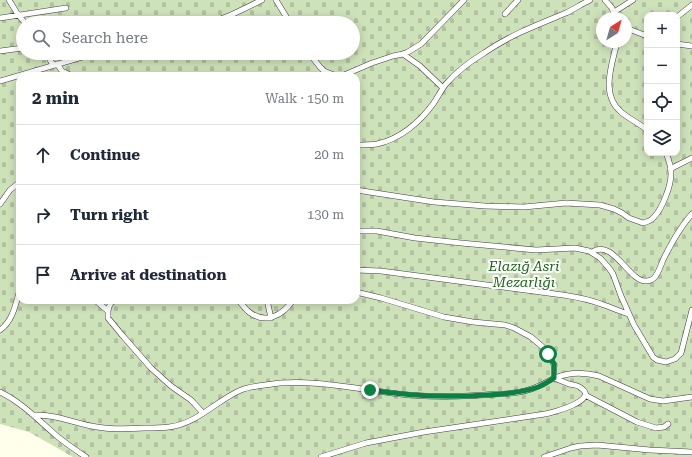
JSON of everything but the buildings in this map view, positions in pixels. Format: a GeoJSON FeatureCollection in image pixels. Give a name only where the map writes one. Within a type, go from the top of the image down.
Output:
{"type":"FeatureCollection","features":[{"type":"Feature","properties":{"kind":"lane"},"geometry":{"type":"LineString","coordinates":[[9,0],[19,16],[66,8]]}},
{"type":"Feature","properties":{"kind":"lane"},"geometry":{"type":"LineString","coordinates":[[228,16],[262,0]]}},
{"type":"Feature","properties":{"kind":"lane"},"geometry":{"type":"LineString","coordinates":[[276,0],[286,16]]}},
{"type":"Feature","properties":{"kind":"lane"},"geometry":{"type":"LineString","coordinates":[[351,72],[386,58],[403,54],[415,49],[464,0]]}},
{"type":"Feature","properties":{"kind":"lane"},"geometry":{"type":"LineString","coordinates":[[505,14],[518,0]]}},
{"type":"Feature","properties":{"kind":"lane"},"geometry":{"type":"LineString","coordinates":[[360,145],[376,144],[399,136],[420,119],[451,78],[469,63],[498,43],[590,0]]}},
{"type":"Feature","properties":{"kind":"lane"},"geometry":{"type":"LineString","coordinates":[[605,0],[614,12]]}},
{"type":"Feature","properties":{"kind":"lane"},"geometry":{"type":"LineString","coordinates":[[619,12],[633,0]]}},
{"type":"Feature","properties":{"kind":"lane"},"geometry":{"type":"LineString","coordinates":[[680,14],[692,5]]}},
{"type":"Feature","properties":{"kind":"lane"},"geometry":{"type":"LineString","coordinates":[[0,18],[16,16]]}},
{"type":"Feature","properties":{"kind":"lane"},"geometry":{"type":"LineString","coordinates":[[632,30],[644,35]]}},
{"type":"Feature","properties":{"kind":"lane"},"geometry":{"type":"LineString","coordinates":[[680,44],[692,46]]}},
{"type":"Feature","properties":{"kind":"lane"},"geometry":{"type":"LineString","coordinates":[[616,48],[608,80],[612,100],[620,112],[644,127]]}},
{"type":"Feature","properties":{"kind":"lane"},"geometry":{"type":"LineString","coordinates":[[0,51],[16,49]]}},
{"type":"Feature","properties":{"kind":"lane"},"geometry":{"type":"LineString","coordinates":[[403,54],[420,66],[443,88]]}},
{"type":"Feature","properties":{"kind":"lane"},"geometry":{"type":"LineString","coordinates":[[51,60],[64,72]]}},
{"type":"Feature","properties":{"kind":"lane"},"geometry":{"type":"LineString","coordinates":[[31,72],[72,60]]}},
{"type":"Feature","properties":{"kind":"lane"},"geometry":{"type":"LineString","coordinates":[[314,60],[325,72]]}},
{"type":"Feature","properties":{"kind":"lane"},"geometry":{"type":"LineString","coordinates":[[0,81],[16,76]]}},
{"type":"Feature","properties":{"kind":"lane"},"geometry":{"type":"LineString","coordinates":[[360,191],[434,202],[485,206],[524,207],[566,203],[600,205],[614,209],[643,224],[655,216],[664,199],[670,182],[670,168],[667,156]]}},
{"type":"Feature","properties":{"kind":"lane"},"geometry":{"type":"LineString","coordinates":[[670,168],[692,158]]}},
{"type":"Feature","properties":{"kind":"lane"},"geometry":{"type":"LineString","coordinates":[[0,204],[10,190],[16,185]]}},
{"type":"Feature","properties":{"kind":"lane"},"geometry":{"type":"LineString","coordinates":[[592,252],[600,250],[613,255],[638,278],[644,281],[651,280],[655,277],[680,228],[692,214]]}},
{"type":"Feature","properties":{"kind":"lane"},"geometry":{"type":"LineString","coordinates":[[360,231],[376,231],[415,238],[536,250],[575,248],[589,250],[605,262],[613,274],[629,314],[643,341],[653,357],[657,360],[666,362],[671,361],[681,353],[692,310]]}},
{"type":"Feature","properties":{"kind":"lane"},"geometry":{"type":"LineString","coordinates":[[360,270],[381,271],[579,297],[629,314]]}},
{"type":"Feature","properties":{"kind":"lane"},"geometry":{"type":"LineString","coordinates":[[360,293],[444,317],[505,325],[514,328],[531,337],[545,349],[554,364],[554,378]]}},
{"type":"Feature","properties":{"kind":"lane"},"geometry":{"type":"LineString","coordinates":[[0,330],[8,324],[16,302]]}},
{"type":"Feature","properties":{"kind":"lane"},"geometry":{"type":"LineString","coordinates":[[100,304],[108,310]]}},
{"type":"Feature","properties":{"kind":"lane"},"geometry":{"type":"LineString","coordinates":[[111,304],[108,310],[108,318],[122,335],[151,368],[191,400],[203,413]]}},
{"type":"Feature","properties":{"kind":"lane"},"geometry":{"type":"LineString","coordinates":[[241,304],[244,308],[259,317],[271,318],[281,313],[290,304]]}},
{"type":"Feature","properties":{"kind":"lane"},"geometry":{"type":"LineString","coordinates":[[268,304],[271,318]]}},
{"type":"Feature","properties":{"kind":"lane"},"geometry":{"type":"LineString","coordinates":[[35,415],[60,418],[96,427],[119,429],[170,427],[189,421],[242,390],[278,383],[306,382],[413,396],[452,397],[518,392],[538,386],[554,378],[574,373],[599,376],[650,399],[663,401],[692,397]]}},
{"type":"Feature","properties":{"kind":"lane"},"geometry":{"type":"LineString","coordinates":[[554,378],[580,387],[584,390],[585,395],[637,422],[656,428],[660,428],[668,424]]}},
{"type":"Feature","properties":{"kind":"lane"},"geometry":{"type":"LineString","coordinates":[[0,392],[12,398],[35,415],[59,438],[86,457]]}},
{"type":"Feature","properties":{"kind":"lane"},"geometry":{"type":"LineString","coordinates":[[321,457],[366,444],[424,432],[556,412],[584,399],[585,395]]}},
{"type":"Feature","properties":{"kind":"lane"},"geometry":{"type":"LineString","coordinates":[[544,457],[571,448],[597,445],[692,452]]}},
{"type":"Feature","properties":{"kind":"green space","name":"Elazığ Asri Mezarlığı"},"geometry":{"type":"Polygon","coordinates":[[[0,0],[692,0],[692,457],[73,457],[29,432],[0,424],[0,0]]]}},
{"type":"Feature","properties":{"kind":"route"},"geometry":{"type":"LineString","coordinates":[[370,390],[391,394],[435,397],[502,394],[528,390],[554,378],[554,364],[548,354]]}}]}
